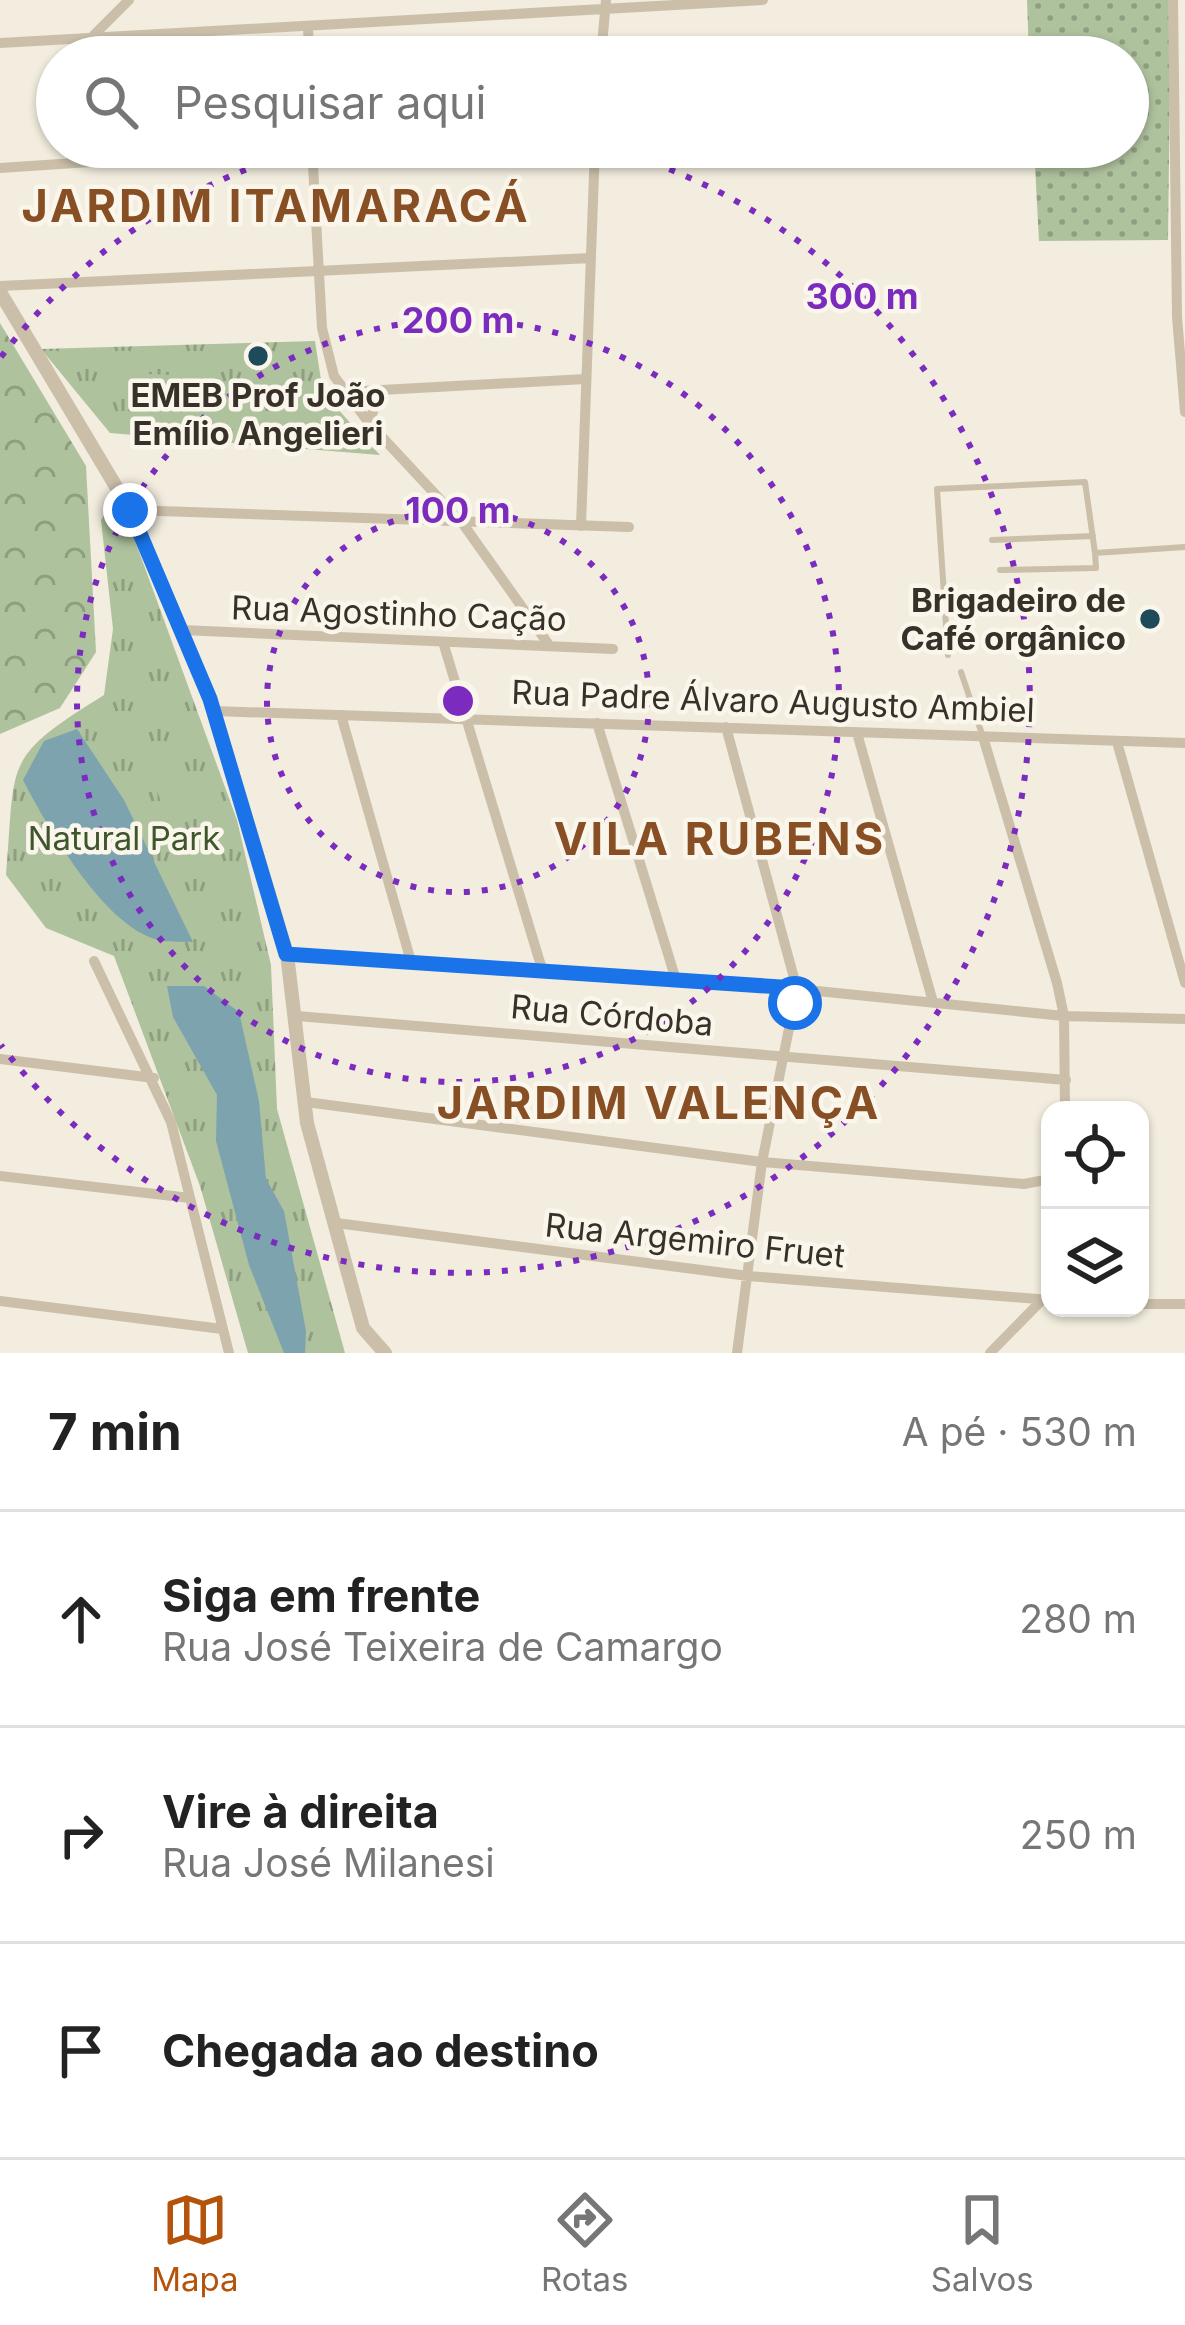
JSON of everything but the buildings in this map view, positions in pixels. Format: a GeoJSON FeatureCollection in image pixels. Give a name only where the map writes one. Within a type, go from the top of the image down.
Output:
{"type":"FeatureCollection","features":[{"type":"Feature","properties":{"kind":"street"},"geometry":{"type":"LineString","coordinates":[[93,36],[129,0]]}},
{"type":"Feature","properties":{"kind":"street"},"geometry":{"type":"LineString","coordinates":[[93,36],[763,0]]}},
{"type":"Feature","properties":{"kind":"street"},"geometry":{"type":"LineString","coordinates":[[1173,0],[1185,412]]}},
{"type":"Feature","properties":{"kind":"street"},"geometry":{"type":"LineString","coordinates":[[603,36],[606,5]]}},
{"type":"Feature","properties":{"kind":"street"},"geometry":{"type":"LineString","coordinates":[[308,26],[308,36]]}},
{"type":"Feature","properties":{"kind":"street"},"geometry":{"type":"LineString","coordinates":[[0,44],[36,41]]}},
{"type":"Feature","properties":{"kind":"street"},"geometry":{"type":"LineString","coordinates":[[0,168],[36,166]]}},
{"type":"Feature","properties":{"kind":"street"},"geometry":{"type":"LineString","coordinates":[[315,168],[317,267],[328,361],[344,392],[369,423],[463,524],[549,645]]}},
{"type":"Feature","properties":{"kind":"street"},"geometry":{"type":"LineString","coordinates":[[581,526],[594,168]]}},
{"type":"Feature","properties":{"kind":"street"},"geometry":{"type":"LineString","coordinates":[[385,1353],[363,1328],[306,1102],[286,954],[214,711],[130,510],[0,289],[317,267],[590,258]]}},
{"type":"Feature","properties":{"kind":"street"},"geometry":{"type":"LineString","coordinates":[[344,392],[585,379]]}},
{"type":"Feature","properties":{"kind":"street"},"geometry":{"type":"LineString","coordinates":[[369,423],[380,391]]}},
{"type":"Feature","properties":{"kind":"street"},"geometry":{"type":"LineString","coordinates":[[130,510],[629,527]]}},
{"type":"Feature","properties":{"kind":"street","name":"Rua Agostinho Cação"},"geometry":{"type":"LineString","coordinates":[[182,630],[613,649]]}},
{"type":"Feature","properties":{"kind":"street"},"geometry":{"type":"LineString","coordinates":[[443,642],[542,969]]}},
{"type":"Feature","properties":{"kind":"street","name":"Rua Padre Álvaro Augusto Ambiel"},"geometry":{"type":"LineString","coordinates":[[214,711],[1185,743]]}},
{"type":"Feature","properties":{"kind":"street"},"geometry":{"type":"LineString","coordinates":[[341,716],[410,958]]}},
{"type":"Feature","properties":{"kind":"street"},"geometry":{"type":"LineString","coordinates":[[597,723],[676,980]]}},
{"type":"Feature","properties":{"kind":"street"},"geometry":{"type":"LineString","coordinates":[[726,727],[796,988],[762,1162],[737,1353]]}},
{"type":"Feature","properties":{"kind":"street"},"geometry":{"type":"LineString","coordinates":[[857,733],[933,1002]]}},
{"type":"Feature","properties":{"kind":"street"},"geometry":{"type":"LineString","coordinates":[[982,737],[1045,936],[1064,1016],[1065,1101]]}},
{"type":"Feature","properties":{"kind":"street"},"geometry":{"type":"LineString","coordinates":[[1117,742],[1185,983]]}},
{"type":"Feature","properties":{"kind":"street"},"geometry":{"type":"LineString","coordinates":[[286,954],[410,958],[796,988],[1064,1016],[1185,1019]]}},
{"type":"Feature","properties":{"kind":"street"},"geometry":{"type":"LineString","coordinates":[[94,961],[154,1078],[177,1141],[229,1353]]}},
{"type":"Feature","properties":{"kind":"street","name":"Rua Córdoba"},"geometry":{"type":"LineString","coordinates":[[297,1016],[1066,1081]]}},
{"type":"Feature","properties":{"kind":"street"},"geometry":{"type":"LineString","coordinates":[[0,1059],[154,1078]]}},
{"type":"Feature","properties":{"kind":"street"},"geometry":{"type":"LineString","coordinates":[[306,1102],[762,1162],[1024,1184],[1041,1181]]}},
{"type":"Feature","properties":{"kind":"street"},"geometry":{"type":"LineString","coordinates":[[0,1176],[190,1198]]}},
{"type":"Feature","properties":{"kind":"street","name":"Rua Argemiro Fruet"},"geometry":{"type":"LineString","coordinates":[[336,1223],[748,1276],[1041,1299]]}},
{"type":"Feature","properties":{"kind":"street"},"geometry":{"type":"LineString","coordinates":[[0,1301],[222,1330]]}},
{"type":"Feature","properties":{"kind":"street"},"geometry":{"type":"LineString","coordinates":[[990,1353],[1041,1304]]}},
{"type":"Feature","properties":{"kind":"street"},"geometry":{"type":"LineString","coordinates":[[1149,1304],[1185,1304]]}},
{"type":"Feature","properties":{"kind":"lane"},"geometry":{"type":"LineString","coordinates":[[949,655],[937,489],[1085,482],[1096,568],[1000,570]]}},
{"type":"Feature","properties":{"kind":"lane"},"geometry":{"type":"LineString","coordinates":[[992,540],[1093,536]]}},
{"type":"Feature","properties":{"kind":"lane"},"geometry":{"type":"LineString","coordinates":[[1096,553],[1185,547]]}},
{"type":"Feature","properties":{"kind":"lane"},"geometry":{"type":"LineString","coordinates":[[961,672],[982,737]]}},
{"type":"Feature","properties":{"kind":"green space"},"geometry":{"type":"Polygon","coordinates":[[[1027,0],[1171,0],[1168,240],[1039,241],[1035,168],[1149,168],[1149,36],[1028,36],[1027,0]]]}},
{"type":"Feature","properties":{"kind":"green space"},"geometry":{"type":"Polygon","coordinates":[[[0,323],[86,466],[96,652],[60,708],[0,734],[0,323]]]}},
{"type":"Feature","properties":{"kind":"green space"},"geometry":{"type":"Polygon","coordinates":[[[315,341],[323,393],[380,455],[110,433],[41,349],[315,341]]]}},
{"type":"Feature","properties":{"kind":"green space"},"geometry":{"type":"Polygon","coordinates":[[[128,373],[193,376],[192,409],[127,407],[128,373]]]}},
{"type":"Feature","properties":{"kind":"green space","name":"Natural Park"},"geometry":{"type":"Polygon","coordinates":[[[118,494],[237,820],[271,965],[277,1109],[345,1353],[248,1353],[200,1186],[114,956],[46,928],[6,875],[11,807],[20,766],[47,734],[104,695],[113,629],[101,520],[118,494]]]}},
{"type":"Feature","properties":{"kind":"green space"},"geometry":{"type":"Polygon","coordinates":[[[178,750],[198,810],[167,820],[147,760],[178,750]]]}},
{"type":"Feature","properties":{"kind":"water"},"geometry":{"type":"Polygon","coordinates":[[[77,729],[124,800],[193,942],[155,939],[115,914],[78,871],[33,799],[23,780],[44,741],[77,729]]]}},
{"type":"Feature","properties":{"kind":"water"},"geometry":{"type":"Polygon","coordinates":[[[167,986],[204,986],[239,1012],[259,1101],[266,1179],[284,1211],[306,1331],[305,1353],[284,1353],[249,1265],[216,1141],[217,1095],[173,1017],[167,986]]]}},
{"type":"Feature","properties":{"kind":"place","name":"EMEB Prof João Emílio Angelieri"},"geometry":{"type":"Point","coordinates":[258,356]}},
{"type":"Feature","properties":{"kind":"place","name":"Brigadeiro de Café orgânico"},"geometry":{"type":"Point","coordinates":[1150,619]}},
{"type":"Feature","properties":{"kind":"district","name":"JARDIM ITAMARACÁ"},"geometry":{"type":"Point","coordinates":[276,206]}},
{"type":"Feature","properties":{"kind":"district","name":"VILA RUBENS"},"geometry":{"type":"Point","coordinates":[720,839]}},
{"type":"Feature","properties":{"kind":"district","name":"JARDIM VALENÇA"},"geometry":{"type":"Point","coordinates":[659,1103]}},
{"type":"Feature","properties":{"kind":"route"},"geometry":{"type":"LineString","coordinates":[[130,510],[210,699],[286,954],[410,958],[796,988],[795,1003]]}}]}
